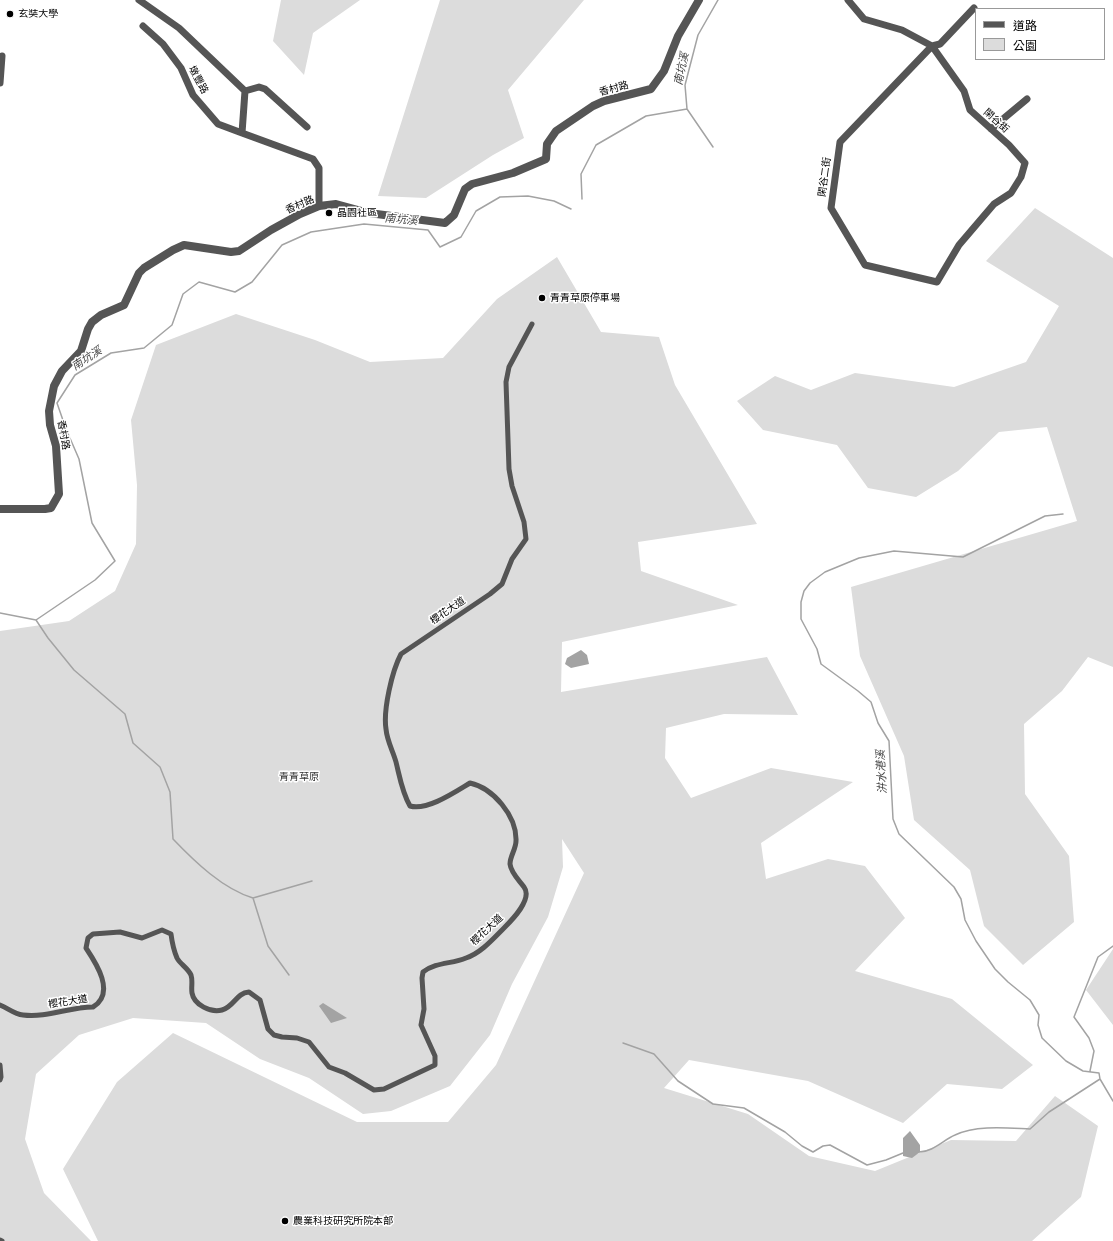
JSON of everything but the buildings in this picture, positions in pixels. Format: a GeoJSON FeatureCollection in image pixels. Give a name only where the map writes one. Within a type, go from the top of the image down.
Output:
{"type":"FeatureCollection","features":[{"type":"Feature","properties":{"kind":"street"},"geometry":{"type":"LineString","coordinates":[[139,0],[179,28],[245,91]]}},
{"type":"Feature","properties":{"kind":"street","name":"香村路"},"geometry":{"type":"LineString","coordinates":[[0,509],[52,508],[59,494],[56,446],[50,425],[49,411],[54,386],[62,370],[81,351],[88,329],[92,322],[101,315],[124,305],[136,277],[144,268],[184,245],[231,252],[244,250],[271,230],[300,214],[319,206],[336,204],[369,213],[445,223],[454,215],[465,189],[472,184],[513,173],[546,160],[547,144],[556,132],[593,106],[604,101],[651,89],[664,71],[678,36],[699,0]]}},
{"type":"Feature","properties":{"kind":"street","name":"閑谷街"},"geometry":{"type":"LineString","coordinates":[[848,0],[864,19],[902,30],[932,46],[964,91],[970,110],[1025,163],[1021,177],[1011,193],[994,204],[960,245],[937,282]]}},
{"type":"Feature","properties":{"kind":"street","name":"閑谷二街"},"geometry":{"type":"LineString","coordinates":[[937,282],[865,265],[831,208],[840,142],[932,46],[940,44],[974,8]]}},
{"type":"Feature","properties":{"kind":"street","name":"墩豐路"},"geometry":{"type":"LineString","coordinates":[[143,26],[162,44],[175,60],[181,68],[193,95],[218,124],[313,159],[319,168],[319,206]]}},
{"type":"Feature","properties":{"kind":"street"},"geometry":{"type":"LineString","coordinates":[[0,83],[2,56]]}},
{"type":"Feature","properties":{"kind":"street"},"geometry":{"type":"LineString","coordinates":[[245,91],[259,87],[265,89],[307,127]]}},
{"type":"Feature","properties":{"kind":"street"},"geometry":{"type":"LineString","coordinates":[[242,133],[245,91]]}},
{"type":"Feature","properties":{"kind":"street"},"geometry":{"type":"LineString","coordinates":[[991,129],[1027,99]]}},
{"type":"Feature","properties":{"kind":"street","name":"櫻花大道"},"geometry":{"type":"LineString","coordinates":[[0,1005],[15,1013],[23,1015],[48,1015],[83,1007],[93,1007],[101,998],[103,985],[101,972],[86,948],[88,938],[93,934],[120,932],[142,938],[162,930],[171,934],[177,959],[190,974],[192,995],[196,1002],[204,1007],[214,1011],[223,1010],[230,1006],[239,996],[249,992],[260,1000],[268,1029],[274,1035],[297,1038],[309,1042],[329,1067],[346,1073],[374,1090],[384,1089],[435,1065],[435,1056],[421,1025],[424,1009],[423,972],[436,965],[467,958],[480,951],[518,912],[526,897],[525,889],[516,878],[510,865],[516,842],[516,835],[513,823],[503,806],[489,792],[478,784],[470,783],[421,808],[410,806],[403,793],[394,755],[388,742],[385,721],[395,668],[401,654],[490,594],[502,584],[512,559],[526,539],[524,522],[512,486],[509,469],[506,382],[509,367],[532,324]]}},
{"type":"Feature","properties":{"kind":"street"},"geometry":{"type":"LineString","coordinates":[[0,1065],[2,1077],[0,1080]]}},
{"type":"Feature","properties":{"kind":"green space"},"geometry":{"type":"Polygon","coordinates":[[[281,0],[360,0],[313,33],[304,75],[273,41],[281,0]]]}},
{"type":"Feature","properties":{"kind":"green space"},"geometry":{"type":"Polygon","coordinates":[[[440,0],[584,0],[508,90],[524,138],[493,155],[426,198],[378,196],[440,0]]]}},
{"type":"Feature","properties":{"kind":"green space"},"geometry":{"type":"Polygon","coordinates":[[[1035,208],[1113,258],[1113,667],[1088,657],[1062,691],[1024,724],[1025,794],[1069,856],[1074,922],[1023,965],[984,926],[970,870],[914,820],[904,756],[860,656],[851,587],[1077,521],[1047,427],[999,432],[958,471],[916,497],[868,488],[837,445],[763,430],[737,401],[775,376],[811,390],[855,373],[954,387],[1026,362],[1059,306],[986,261],[1035,208]]]}},
{"type":"Feature","properties":{"kind":"green space","name":"青青草原"},"geometry":{"type":"Polygon","coordinates":[[[557,257],[601,332],[659,337],[675,385],[757,524],[638,542],[641,571],[738,605],[562,642],[561,692],[767,657],[798,715],[724,714],[666,728],[665,758],[691,798],[771,768],[853,782],[761,843],[766,879],[828,859],[865,866],[905,918],[855,971],[952,999],[1033,1065],[1002,1089],[947,1084],[903,1123],[808,1081],[689,1060],[664,1088],[748,1114],[809,1156],[875,1171],[951,1140],[1016,1141],[1055,1096],[1098,1126],[1081,1197],[1032,1241],[98,1241],[63,1169],[117,1082],[173,1033],[357,1122],[448,1122],[496,1065],[584,873],[562,839],[563,867],[548,917],[512,984],[490,1035],[450,1086],[391,1111],[363,1114],[309,1078],[260,1059],[206,1023],[133,1018],[79,1035],[36,1074],[25,1139],[44,1193],[91,1241],[0,1241],[0,631],[69,621],[115,591],[136,544],[137,485],[131,420],[156,345],[236,314],[315,340],[370,362],[443,358],[497,299],[557,257]]]}},
{"type":"Feature","properties":{"kind":"green space"},"geometry":{"type":"Polygon","coordinates":[[[1113,949],[1113,1025],[1086,990],[1113,949]]]}},
{"type":"Feature","properties":{"kind":"shaded area"},"geometry":{"type":"Polygon","coordinates":[[[581,650],[587,655],[589,664],[571,668],[565,664],[567,658],[581,650]]]}},
{"type":"Feature","properties":{"kind":"shaded area"},"geometry":{"type":"Polygon","coordinates":[[[323,1003],[347,1018],[331,1023],[319,1006],[323,1003]]]}},
{"type":"Feature","properties":{"kind":"shaded area"},"geometry":{"type":"Polygon","coordinates":[[[910,1131],[920,1145],[920,1152],[912,1158],[903,1156],[903,1138],[910,1131]]]}},
{"type":"Feature","properties":{"kind":"waterway","name":"南坑溪"},"geometry":{"type":"LineString","coordinates":[[582,199],[581,174],[596,145],[646,116],[687,109],[685,85],[698,35],[718,0]]}},
{"type":"Feature","properties":{"kind":"waterway"},"geometry":{"type":"LineString","coordinates":[[687,109],[713,147]]}},
{"type":"Feature","properties":{"kind":"waterway","name":"南坑溪"},"geometry":{"type":"LineString","coordinates":[[0,613],[36,620],[95,580],[115,561],[92,523],[79,459],[57,403],[75,375],[111,353],[144,348],[172,325],[183,294],[199,282],[235,292],[252,282],[282,245],[311,232],[364,224],[428,230],[440,247],[461,237],[476,211],[500,197],[528,196],[554,201],[571,209]]}},
{"type":"Feature","properties":{"kind":"waterway","name":"汫水港溪"},"geometry":{"type":"LineString","coordinates":[[1063,514],[1045,516],[963,557],[894,551],[859,558],[825,572],[810,583],[804,591],[801,602],[801,619],[817,649],[821,664],[871,702],[878,723],[889,741],[893,819],[899,834],[954,887],[961,899],[965,920],[976,941],[995,969],[1030,1000],[1039,1015],[1038,1025],[1042,1038],[1066,1061],[1083,1071],[1099,1073],[1100,1079],[1113,1101]]}},
{"type":"Feature","properties":{"kind":"waterway"},"geometry":{"type":"LineString","coordinates":[[36,620],[48,638],[74,670],[125,714],[133,743],[160,767],[170,792],[173,839],[210,874],[231,888],[253,898],[268,946],[289,975]]}},
{"type":"Feature","properties":{"kind":"waterway"},"geometry":{"type":"LineString","coordinates":[[253,898],[312,881]]}},
{"type":"Feature","properties":{"kind":"waterway"},"geometry":{"type":"LineString","coordinates":[[1090,1071],[1094,1051],[1089,1038],[1074,1017],[1098,957],[1113,946]]}},
{"type":"Feature","properties":{"kind":"waterway"},"geometry":{"type":"LineString","coordinates":[[623,1043],[654,1054],[678,1081],[713,1104],[744,1108],[785,1132],[802,1146],[813,1152],[823,1146],[830,1145],[867,1165],[886,1160],[903,1153]]}},
{"type":"Feature","properties":{"kind":"waterway"},"geometry":{"type":"LineString","coordinates":[[919,1152],[929,1150],[955,1135],[982,1128],[1030,1129],[1049,1112],[1100,1079]]}},
{"type":"Feature","properties":{"kind":"place","name":"玄奘大學"},"geometry":{"type":"Point","coordinates":[10,14]}},
{"type":"Feature","properties":{"kind":"place","name":"晶園社區"},"geometry":{"type":"Point","coordinates":[329,213]}},
{"type":"Feature","properties":{"kind":"place","name":"青青草原停車場"},"geometry":{"type":"Point","coordinates":[542,298]}},
{"type":"Feature","properties":{"kind":"place","name":"農業科技研究所院本部"},"geometry":{"type":"Point","coordinates":[285,1221]}}]}
